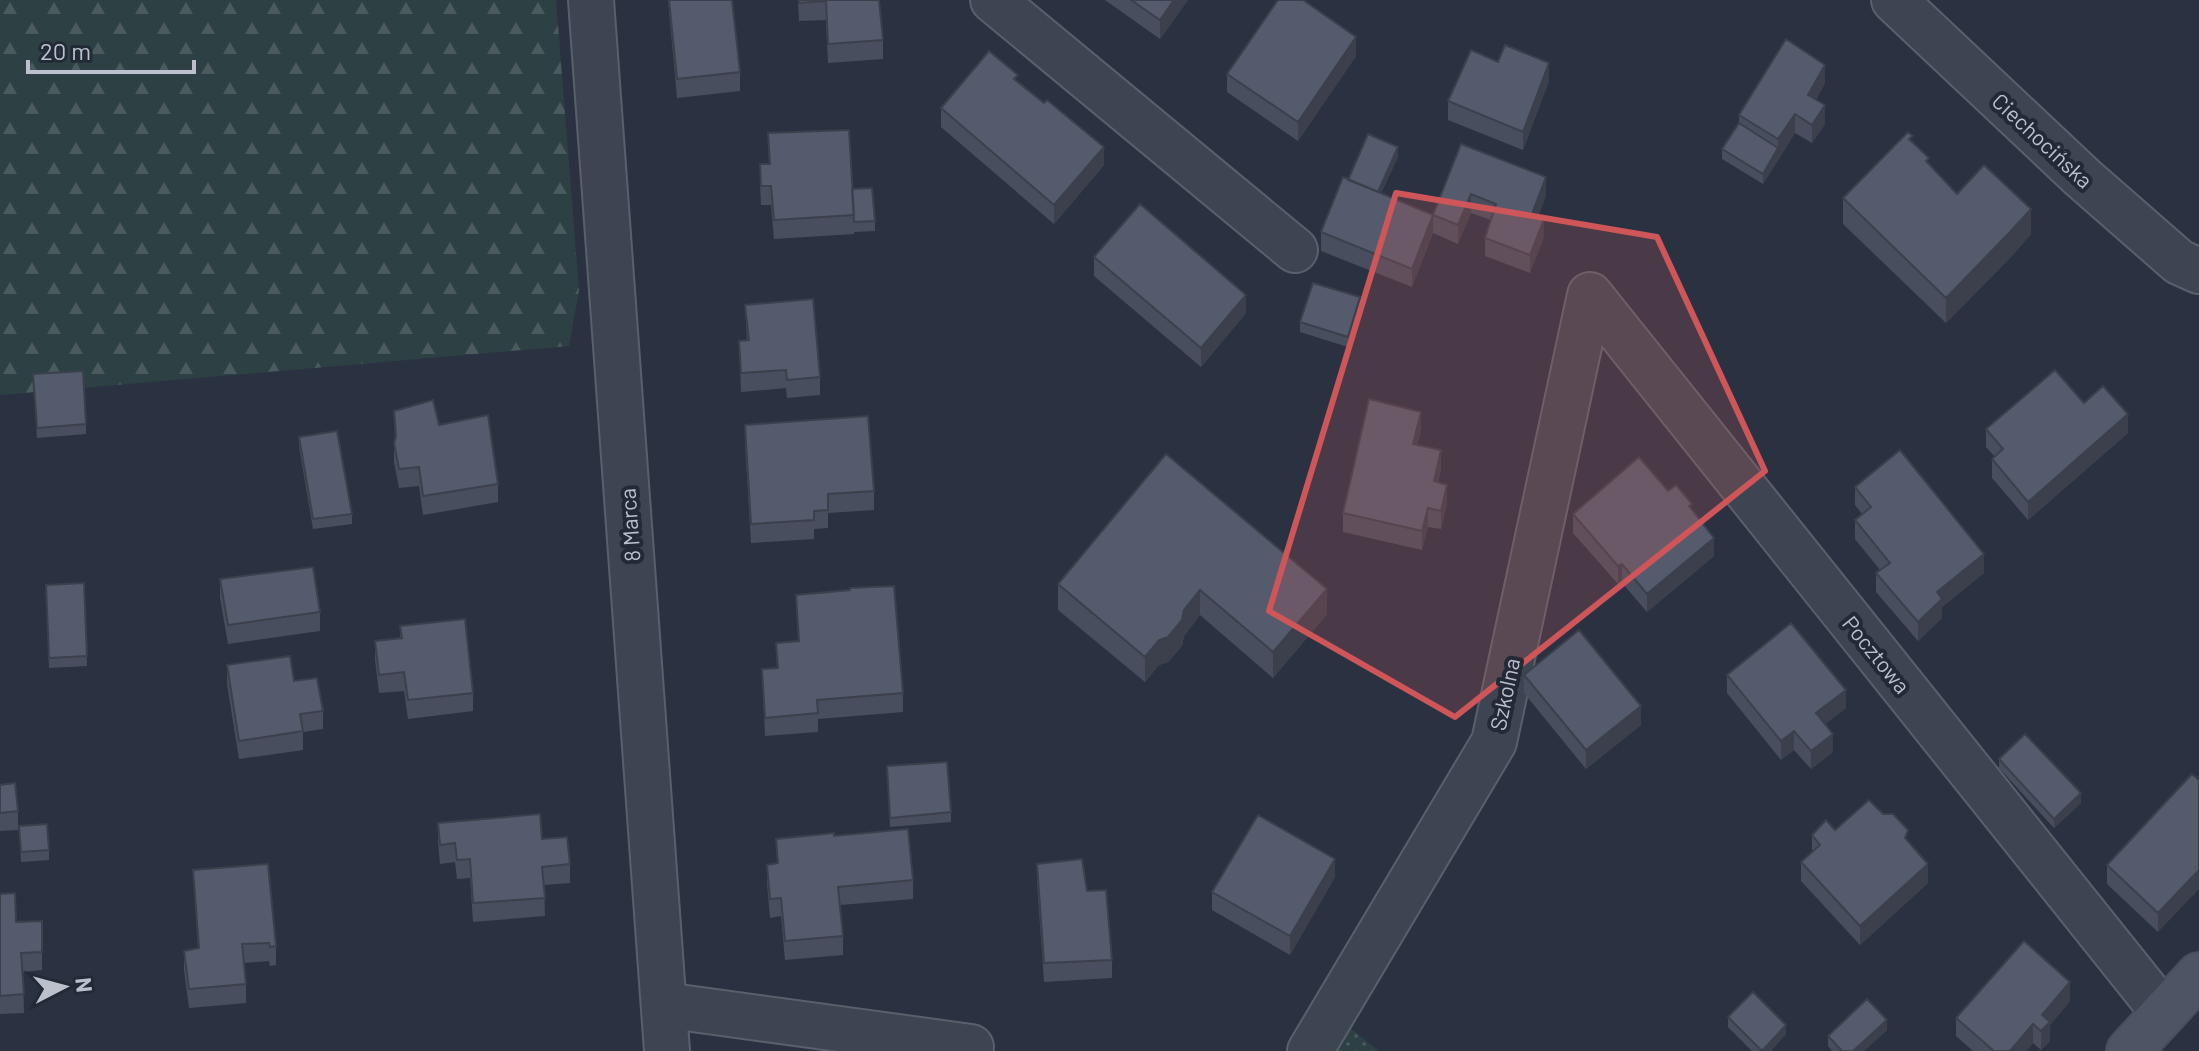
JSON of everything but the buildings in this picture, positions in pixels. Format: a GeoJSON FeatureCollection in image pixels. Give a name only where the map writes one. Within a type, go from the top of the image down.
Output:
{"type":"FeatureCollection","features":[{"type":"Feature","properties":{"kind":"main road"},"geometry":{"type":"LineString","coordinates":[[2129,1051],[2199,975]]}},
{"type":"Feature","properties":{"kind":"street","name":"8 Marca"},"geometry":{"type":"LineString","coordinates":[[591,0],[667,1051]]}},
{"type":"Feature","properties":{"kind":"street"},"geometry":{"type":"LineString","coordinates":[[993,0],[1295,250]]}},
{"type":"Feature","properties":{"kind":"street","name":"Ciechocińska"},"geometry":{"type":"LineString","coordinates":[[1894,0],[2083,178],[2179,262],[2199,271]]}},
{"type":"Feature","properties":{"kind":"street","name":"Pocztowa"},"geometry":{"type":"LineString","coordinates":[[1590,295],[2164,1013]]}},
{"type":"Feature","properties":{"kind":"street","name":"Szkolna"},"geometry":{"type":"LineString","coordinates":[[1310,1051],[1494,742],[1590,295]]}},
{"type":"Feature","properties":{"kind":"street"},"geometry":{"type":"LineString","coordinates":[[664,1005],[971,1047]]}},
{"type":"Feature","properties":{"kind":"highlighted area"},"geometry":{"type":"Polygon","coordinates":[[[1396,193],[1657,237],[1765,471],[1455,717],[1269,611],[1396,193]]]}},
{"type":"Feature","properties":{"kind":"green space"},"geometry":{"type":"Polygon","coordinates":[[[0,0],[556,0],[579,290],[569,346],[0,395],[0,0]]]}},
{"type":"Feature","properties":{"kind":"green space"},"geometry":{"type":"Polygon","coordinates":[[[1349,1027],[1379,1051],[1335,1051],[1349,1027]]]}}]}
